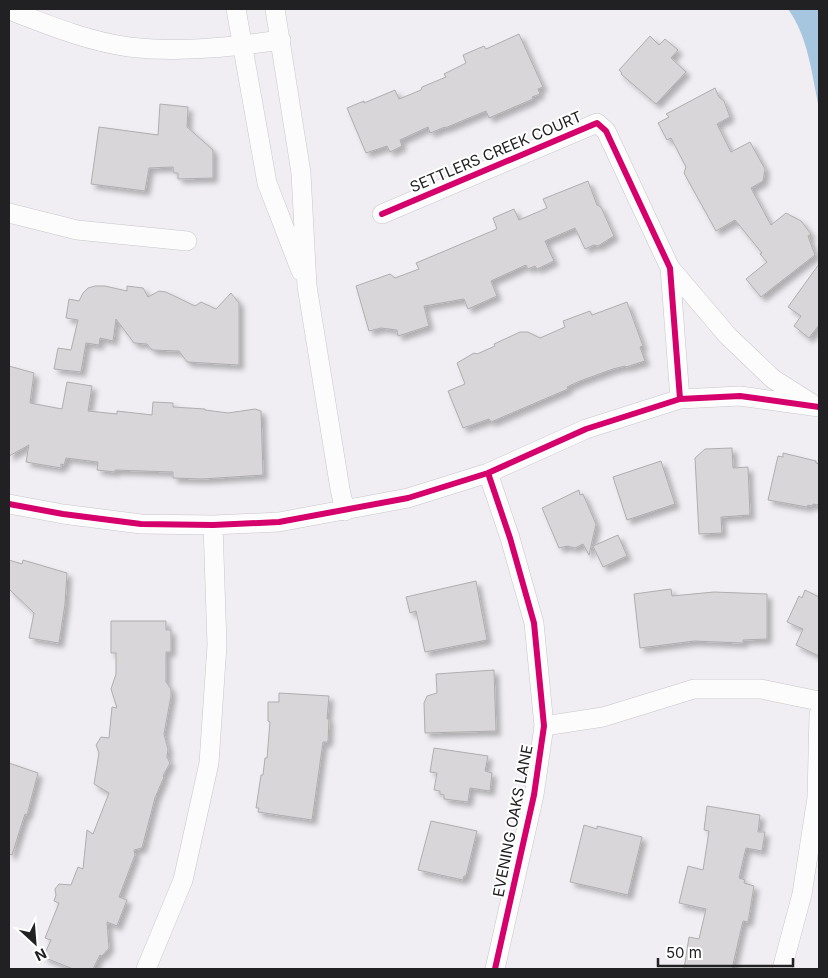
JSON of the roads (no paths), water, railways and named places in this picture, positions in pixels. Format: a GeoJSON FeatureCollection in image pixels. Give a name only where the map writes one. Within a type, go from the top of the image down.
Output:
{"type":"FeatureCollection","features":[{"type":"Feature","properties":{"kind":"street"},"geometry":{"type":"LineString","coordinates":[[236,9],[267,183],[308,286]]}},
{"type":"Feature","properties":{"kind":"street"},"geometry":{"type":"LineString","coordinates":[[276,9],[301,173],[308,286],[345,511]]}},
{"type":"Feature","properties":{"kind":"street"},"geometry":{"type":"LineString","coordinates":[[9,10],[66,32],[129,46],[186,49],[242,46],[281,40]]}},
{"type":"Feature","properties":{"kind":"street","name":"SETTLERS CREEK COURT"},"geometry":{"type":"LineString","coordinates":[[382,214],[597,123],[606,131],[670,268],[728,336],[773,379],[817,407]]}},
{"type":"Feature","properties":{"kind":"street"},"geometry":{"type":"LineString","coordinates":[[9,213],[77,230],[186,241]]}},
{"type":"Feature","properties":{"kind":"street","name":"SETTLERS CREEK COURT"},"geometry":{"type":"LineString","coordinates":[[670,268],[680,399]]}},
{"type":"Feature","properties":{"kind":"street"},"geometry":{"type":"LineString","coordinates":[[9,504],[64,514],[141,524],[213,525],[279,522],[408,498],[488,473],[586,430],[680,399],[740,396],[817,407]]}},
{"type":"Feature","properties":{"kind":"street","name":"EVENING OAKS LANE"},"geometry":{"type":"LineString","coordinates":[[488,473],[510,538],[534,623],[544,726],[534,795],[495,969]]}},
{"type":"Feature","properties":{"kind":"street"},"geometry":{"type":"LineString","coordinates":[[146,969],[183,880],[210,763],[217,645],[213,525]]}},
{"type":"Feature","properties":{"kind":"street"},"geometry":{"type":"LineString","coordinates":[[544,726],[603,716],[694,690],[761,689],[819,701]]}},
{"type":"Feature","properties":{"kind":"street"},"geometry":{"type":"LineString","coordinates":[[782,969],[802,894],[817,798],[819,714]]}},
{"type":"Feature","properties":{"kind":"water"},"geometry":{"type":"Polygon","coordinates":[[[788,9],[819,9],[819,108],[805,43],[788,9]]]}}]}
